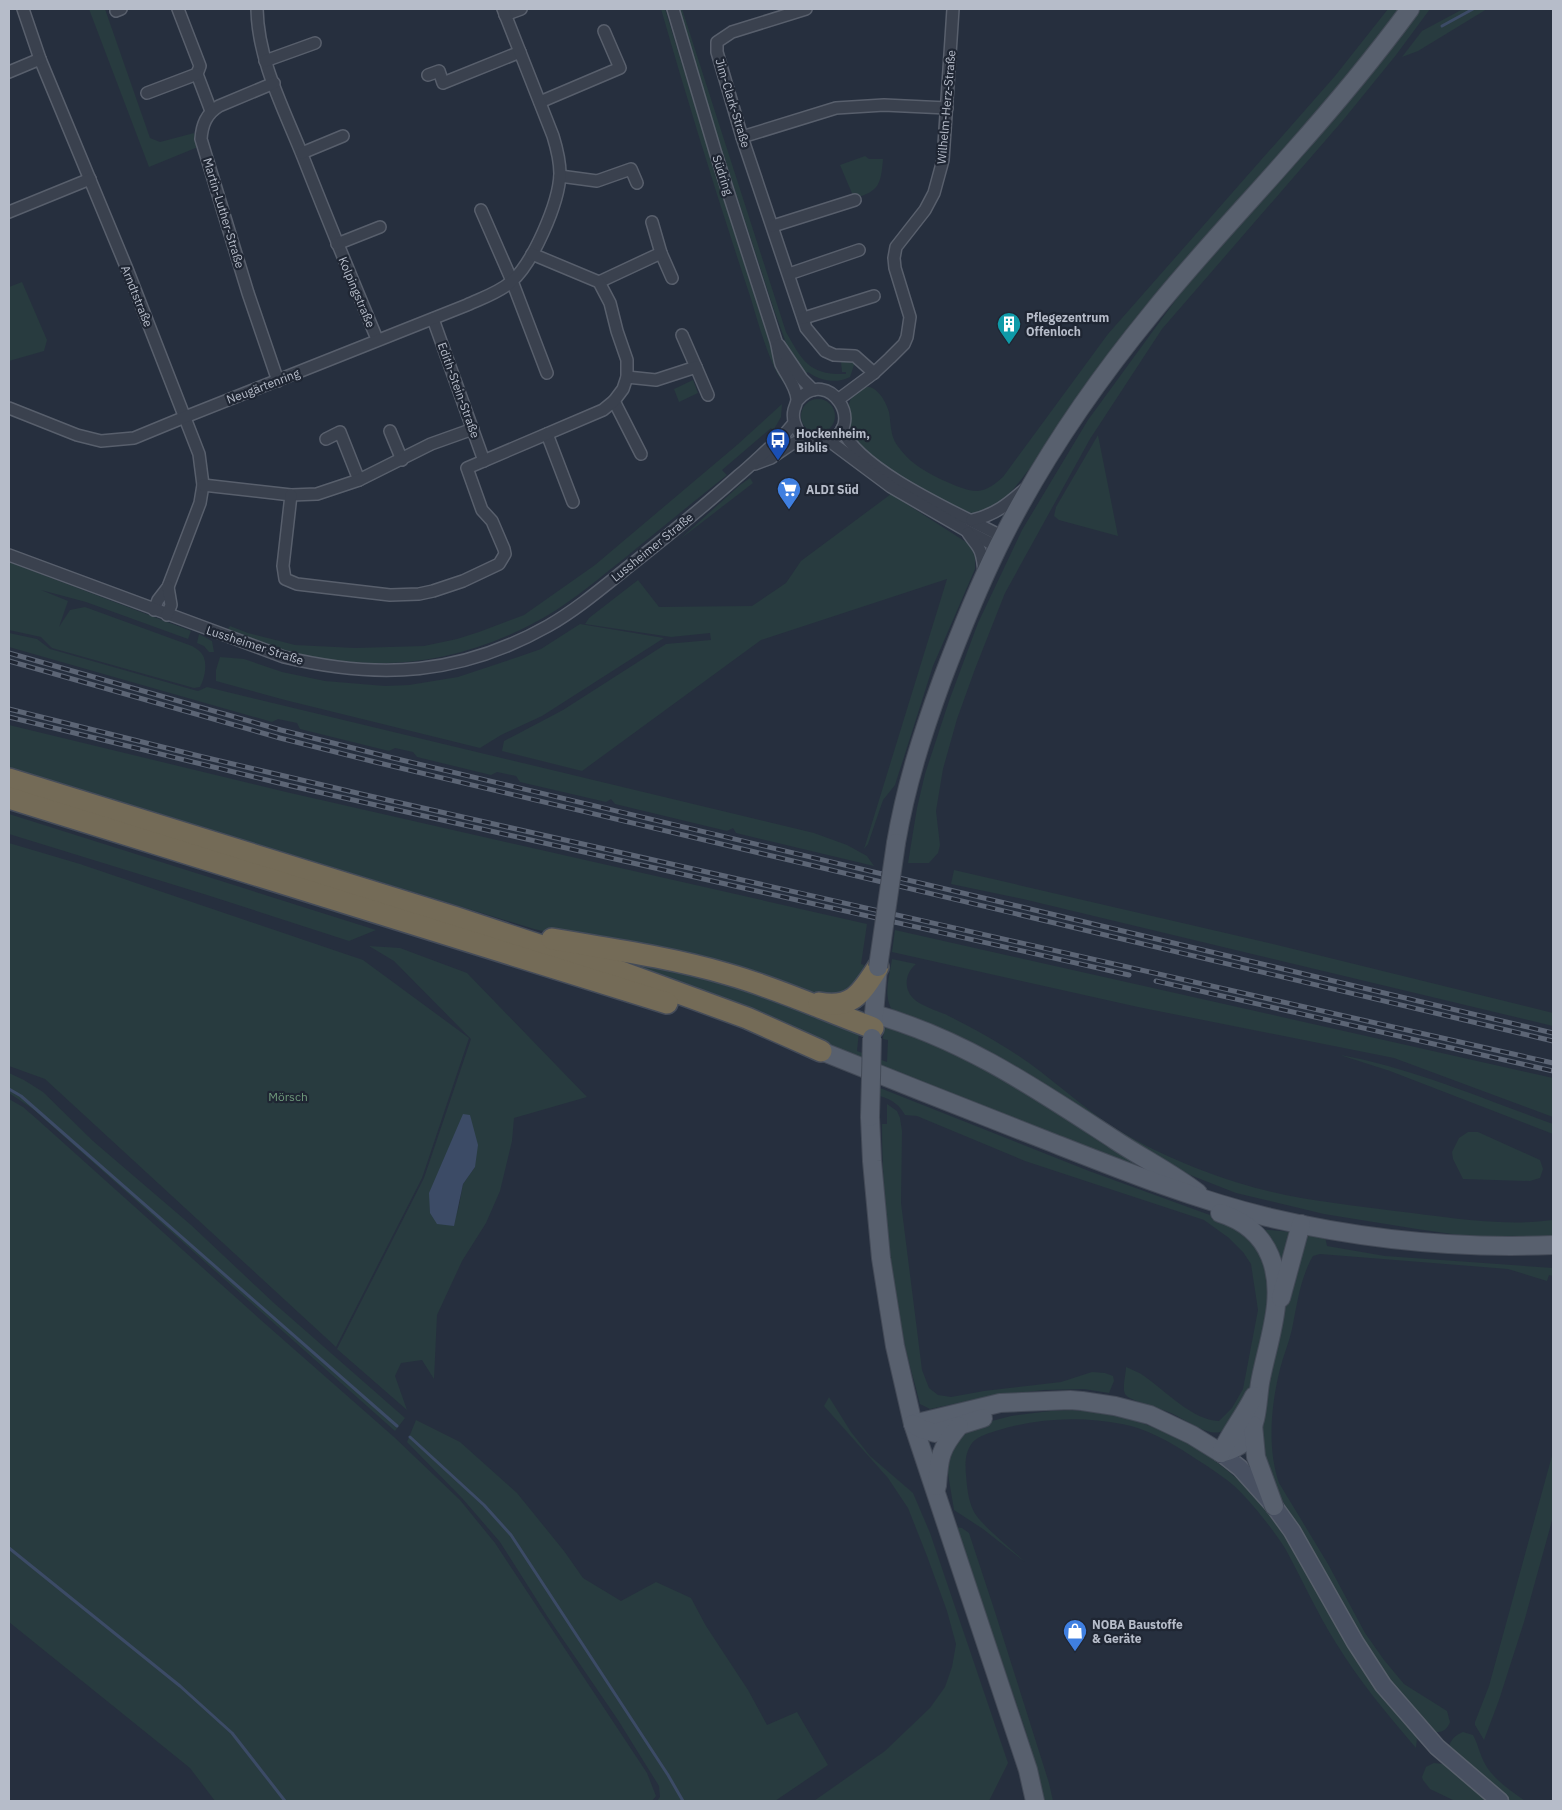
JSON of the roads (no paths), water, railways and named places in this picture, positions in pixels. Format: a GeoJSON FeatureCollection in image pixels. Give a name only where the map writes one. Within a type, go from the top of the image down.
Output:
{"type":"FeatureCollection","features":[{"type":"Feature","properties":{"kind":"highway"},"geometry":{"type":"LineString","coordinates":[[9,779],[454,916],[747,1018],[821,1051]]}},
{"type":"Feature","properties":{"kind":"highway"},"geometry":{"type":"LineString","coordinates":[[9,798],[442,932],[744,1029],[821,1051]]}},
{"type":"Feature","properties":{"kind":"highway"},"geometry":{"type":"LineString","coordinates":[[454,916],[514,932],[694,965],[752,981],[873,1027]]}},
{"type":"Feature","properties":{"kind":"highway"},"geometry":{"type":"LineString","coordinates":[[806,1001],[829,1005],[843,1004],[855,997],[878,967]]}},
{"type":"Feature","properties":{"kind":"main road"},"geometry":{"type":"LineString","coordinates":[[1035,1801],[1028,1770],[913,1424],[895,1346],[881,1258],[870,1116],[873,1027],[878,967],[896,843],[907,786],[927,722],[954,648],[984,576],[1036,479],[1065,432],[1111,365],[1152,312],[1322,119],[1410,9]]}},
{"type":"Feature","properties":{"kind":"main road"},"geometry":{"type":"LineString","coordinates":[[873,1027],[893,1019],[968,1050],[1016,1076],[1127,1148],[1177,1177],[1207,1199]]}},
{"type":"Feature","properties":{"kind":"main road"},"geometry":{"type":"LineString","coordinates":[[821,1051],[1180,1192],[1268,1217],[1335,1231],[1410,1241],[1484,1245],[1553,1245]]}},
{"type":"Feature","properties":{"kind":"main road"},"geometry":{"type":"LineString","coordinates":[[1180,1192],[1214,1211],[1244,1223],[1263,1242],[1275,1271],[1275,1312]]}},
{"type":"Feature","properties":{"kind":"main road"},"geometry":{"type":"LineString","coordinates":[[1274,1506],[1256,1458],[1253,1425],[1275,1312],[1284,1291],[1292,1253],[1301,1224]]}},
{"type":"Feature","properties":{"kind":"main road"},"geometry":{"type":"LineString","coordinates":[[1221,1453],[1228,1437],[1248,1408],[1260,1384]]}},
{"type":"Feature","properties":{"kind":"main road"},"geometry":{"type":"LineString","coordinates":[[913,1424],[1000,1403],[1070,1400],[1114,1406],[1150,1416],[1192,1435],[1221,1453],[1233,1450],[1242,1443],[1247,1438],[1253,1425]]}},
{"type":"Feature","properties":{"kind":"main road"},"geometry":{"type":"LineString","coordinates":[[913,1424],[935,1433],[997,1414],[1021,1403]]}},
{"type":"Feature","properties":{"kind":"main road"},"geometry":{"type":"LineString","coordinates":[[937,1496],[939,1462],[945,1443],[960,1426]]}},
{"type":"Feature","properties":{"kind":"street","name":"Arndtstraße"},"geometry":{"type":"LineString","coordinates":[[23,9],[40,58],[199,454],[203,485],[200,503],[168,587],[158,600],[154,610]]}},
{"type":"Feature","properties":{"kind":"street"},"geometry":{"type":"LineString","coordinates":[[178,9],[200,66],[197,74],[211,111],[274,83]]}},
{"type":"Feature","properties":{"kind":"street","name":"Kolpingstraße"},"geometry":{"type":"LineString","coordinates":[[257,9],[259,35],[265,61],[377,340]]}},
{"type":"Feature","properties":{"kind":"street","name":"Neugärtenring"},"geometry":{"type":"LineString","coordinates":[[9,408],[77,435],[101,441],[134,438],[500,291],[524,268],[532,254],[555,200],[560,176],[559,156],[540,102],[504,12],[521,9]]}},
{"type":"Feature","properties":{"kind":"street","name":"Südring"},"geometry":{"type":"LineString","coordinates":[[672,9],[776,341],[781,364],[792,384],[797,402],[794,408],[794,423]]}},
{"type":"Feature","properties":{"kind":"street","name":"Jim-Clark-Straße"},"geometry":{"type":"LineString","coordinates":[[806,9],[732,32],[717,42],[717,52],[742,137],[774,226],[806,328],[825,351],[834,355],[855,356],[874,373]]}},
{"type":"Feature","properties":{"kind":"street","name":"Wilhelm-Herz-Straße"},"geometry":{"type":"LineString","coordinates":[[839,399],[898,352],[907,337],[910,317],[895,268],[894,258],[896,247],[925,210],[934,193],[944,160],[953,9]]}},
{"type":"Feature","properties":{"kind":"street"},"geometry":{"type":"LineString","coordinates":[[540,102],[620,68],[604,31]]}},
{"type":"Feature","properties":{"kind":"street"},"geometry":{"type":"LineString","coordinates":[[265,61],[315,43]]}},
{"type":"Feature","properties":{"kind":"street"},"geometry":{"type":"LineString","coordinates":[[428,75],[439,71],[443,83],[520,52]]}},
{"type":"Feature","properties":{"kind":"street"},"geometry":{"type":"LineString","coordinates":[[9,72],[40,58]]}},
{"type":"Feature","properties":{"kind":"street"},"geometry":{"type":"LineString","coordinates":[[147,94],[197,74]]}},
{"type":"Feature","properties":{"kind":"street"},"geometry":{"type":"LineString","coordinates":[[742,137],[836,108],[884,105],[948,108]]}},
{"type":"Feature","properties":{"kind":"street","name":"Martin-Luther-Straße"},"geometry":{"type":"LineString","coordinates":[[211,111],[204,122],[201,139],[248,293],[278,381]]}},
{"type":"Feature","properties":{"kind":"street"},"geometry":{"type":"LineString","coordinates":[[302,154],[343,136]]}},
{"type":"Feature","properties":{"kind":"street"},"geometry":{"type":"LineString","coordinates":[[560,176],[597,181],[632,169],[637,183]]}},
{"type":"Feature","properties":{"kind":"street"},"geometry":{"type":"LineString","coordinates":[[9,212],[90,179]]}},
{"type":"Feature","properties":{"kind":"street"},"geometry":{"type":"LineString","coordinates":[[774,226],[855,200]]}},
{"type":"Feature","properties":{"kind":"street"},"geometry":{"type":"LineString","coordinates":[[481,210],[512,281],[547,373]]}},
{"type":"Feature","properties":{"kind":"street"},"geometry":{"type":"LineString","coordinates":[[652,222],[661,253],[672,278]]}},
{"type":"Feature","properties":{"kind":"street","name":"Kolpingstraße"},"geometry":{"type":"LineString","coordinates":[[337,244],[380,227]]}},
{"type":"Feature","properties":{"kind":"street"},"geometry":{"type":"LineString","coordinates":[[789,274],[859,250]]}},
{"type":"Feature","properties":{"kind":"street"},"geometry":{"type":"LineString","coordinates":[[599,282],[661,253]]}},
{"type":"Feature","properties":{"kind":"street"},"geometry":{"type":"LineString","coordinates":[[290,495],[283,566],[285,579],[297,584],[390,594],[419,594],[433,592],[499,564],[504,554],[498,531],[482,510],[467,468],[603,410],[614,401],[623,389],[628,360],[617,331],[610,302],[599,282],[532,254]]}},
{"type":"Feature","properties":{"kind":"street"},"geometry":{"type":"LineString","coordinates":[[804,318],[874,296]]}},
{"type":"Feature","properties":{"kind":"street","name":"Edith-Stein-Straße"},"geometry":{"type":"LineString","coordinates":[[434,319],[484,461]]}},
{"type":"Feature","properties":{"kind":"street"},"geometry":{"type":"LineString","coordinates":[[682,335],[708,395]]}},
{"type":"Feature","properties":{"kind":"street","name":"Südring"},"geometry":{"type":"LineString","coordinates":[[776,341],[802,379],[813,390]]}},
{"type":"Feature","properties":{"kind":"street"},"geometry":{"type":"LineString","coordinates":[[626,377],[656,380],[696,367]]}},
{"type":"Feature","properties":{"kind":"street"},"geometry":{"type":"LineString","coordinates":[[794,423],[796,429],[805,438],[821,442],[836,436],[842,428],[845,418],[844,408],[839,399],[831,393],[822,390],[813,390],[801,397],[797,402]]}},
{"type":"Feature","properties":{"kind":"street"},"geometry":{"type":"LineString","coordinates":[[614,401],[641,454]]}},
{"type":"Feature","properties":{"kind":"street","name":"Lussheimer Straße"},"geometry":{"type":"LineString","coordinates":[[9,555],[259,649],[318,665],[358,670],[387,671],[460,663],[521,640],[549,626],[579,606],[665,538],[751,466],[794,423]]}},
{"type":"Feature","properties":{"kind":"street"},"geometry":{"type":"LineString","coordinates":[[842,428],[851,444],[875,465],[970,526],[980,552],[984,576]]}},
{"type":"Feature","properties":{"kind":"street"},"geometry":{"type":"LineString","coordinates":[[203,485],[290,495],[317,494],[360,480],[432,444],[473,429]]}},
{"type":"Feature","properties":{"kind":"street"},"geometry":{"type":"LineString","coordinates":[[390,431],[402,460]]}},
{"type":"Feature","properties":{"kind":"street"},"geometry":{"type":"LineString","coordinates":[[326,438],[340,432],[360,480]]}},
{"type":"Feature","properties":{"kind":"street"},"geometry":{"type":"LineString","coordinates":[[547,434],[573,502]]}},
{"type":"Feature","properties":{"kind":"street","name":"Lussheimer Straße"},"geometry":{"type":"LineString","coordinates":[[751,466],[771,458],[790,445],[805,438]]}},
{"type":"Feature","properties":{"kind":"street"},"geometry":{"type":"LineString","coordinates":[[828,440],[891,487],[1001,542]]}},
{"type":"Feature","properties":{"kind":"street"},"geometry":{"type":"LineString","coordinates":[[970,526],[1007,505],[1036,479]]}},
{"type":"Feature","properties":{"kind":"street","name":"Arndtstraße"},"geometry":{"type":"LineString","coordinates":[[168,587],[171,605],[168,615]]}},
{"type":"Feature","properties":{"kind":"street"},"geometry":{"type":"LineString","coordinates":[[1221,1453],[1240,1468],[1274,1506],[1292,1531],[1355,1642],[1382,1685],[1437,1747],[1500,1801]]}},
{"type":"Feature","properties":{"kind":"water"},"geometry":{"type":"Polygon","coordinates":[[[463,1114],[470,1115],[478,1145],[475,1167],[463,1184],[454,1226],[437,1224],[430,1213],[429,1193],[463,1114]]]}},
{"type":"Feature","properties":{"kind":"waterway"},"geometry":{"type":"LineString","coordinates":[[1442,26],[1473,9]]}},
{"type":"Feature","properties":{"kind":"waterway"},"geometry":{"type":"LineString","coordinates":[[9,1089],[21,1096],[397,1426]]}},
{"type":"Feature","properties":{"kind":"waterway"},"geometry":{"type":"LineString","coordinates":[[410,1437],[484,1505],[511,1535],[668,1775],[683,1801]]}},
{"type":"Feature","properties":{"kind":"waterway"},"geometry":{"type":"LineString","coordinates":[[9,1548],[180,1686],[232,1733],[285,1801]]}},
{"type":"Feature","properties":{"kind":"railway"},"geometry":{"type":"LineString","coordinates":[[9,653],[281,730],[393,758],[1553,1033]]}},
{"type":"Feature","properties":{"kind":"railway"},"geometry":{"type":"LineString","coordinates":[[9,661],[280,738],[375,762],[1553,1041]]}},
{"type":"Feature","properties":{"kind":"railway"},"geometry":{"type":"LineString","coordinates":[[9,709],[370,796],[1553,1063]]}},
{"type":"Feature","properties":{"kind":"railway"},"geometry":{"type":"LineString","coordinates":[[9,717],[287,785],[1129,975]]}},
{"type":"Feature","properties":{"kind":"railway"},"geometry":{"type":"LineString","coordinates":[[1156,981],[1553,1071]]}},
{"type":"Feature","properties":{"kind":"place","name":"Pflegezentrum Offenloch"},"geometry":{"type":"Point","coordinates":[1009,345]}},
{"type":"Feature","properties":{"kind":"place","name":"Hockenheim, Biblis"},"geometry":{"type":"Point","coordinates":[778,461]}},
{"type":"Feature","properties":{"kind":"place","name":"ALDI Süd"},"geometry":{"type":"Point","coordinates":[789,510]}},
{"type":"Feature","properties":{"kind":"place","name":"NOBA Baustoffe & Geräte"},"geometry":{"type":"Point","coordinates":[1075,1652]}},
{"type":"Feature","properties":{"kind":"park label","name":"Mörsch"},"geometry":{"type":"Point","coordinates":[288,1096]}}]}
